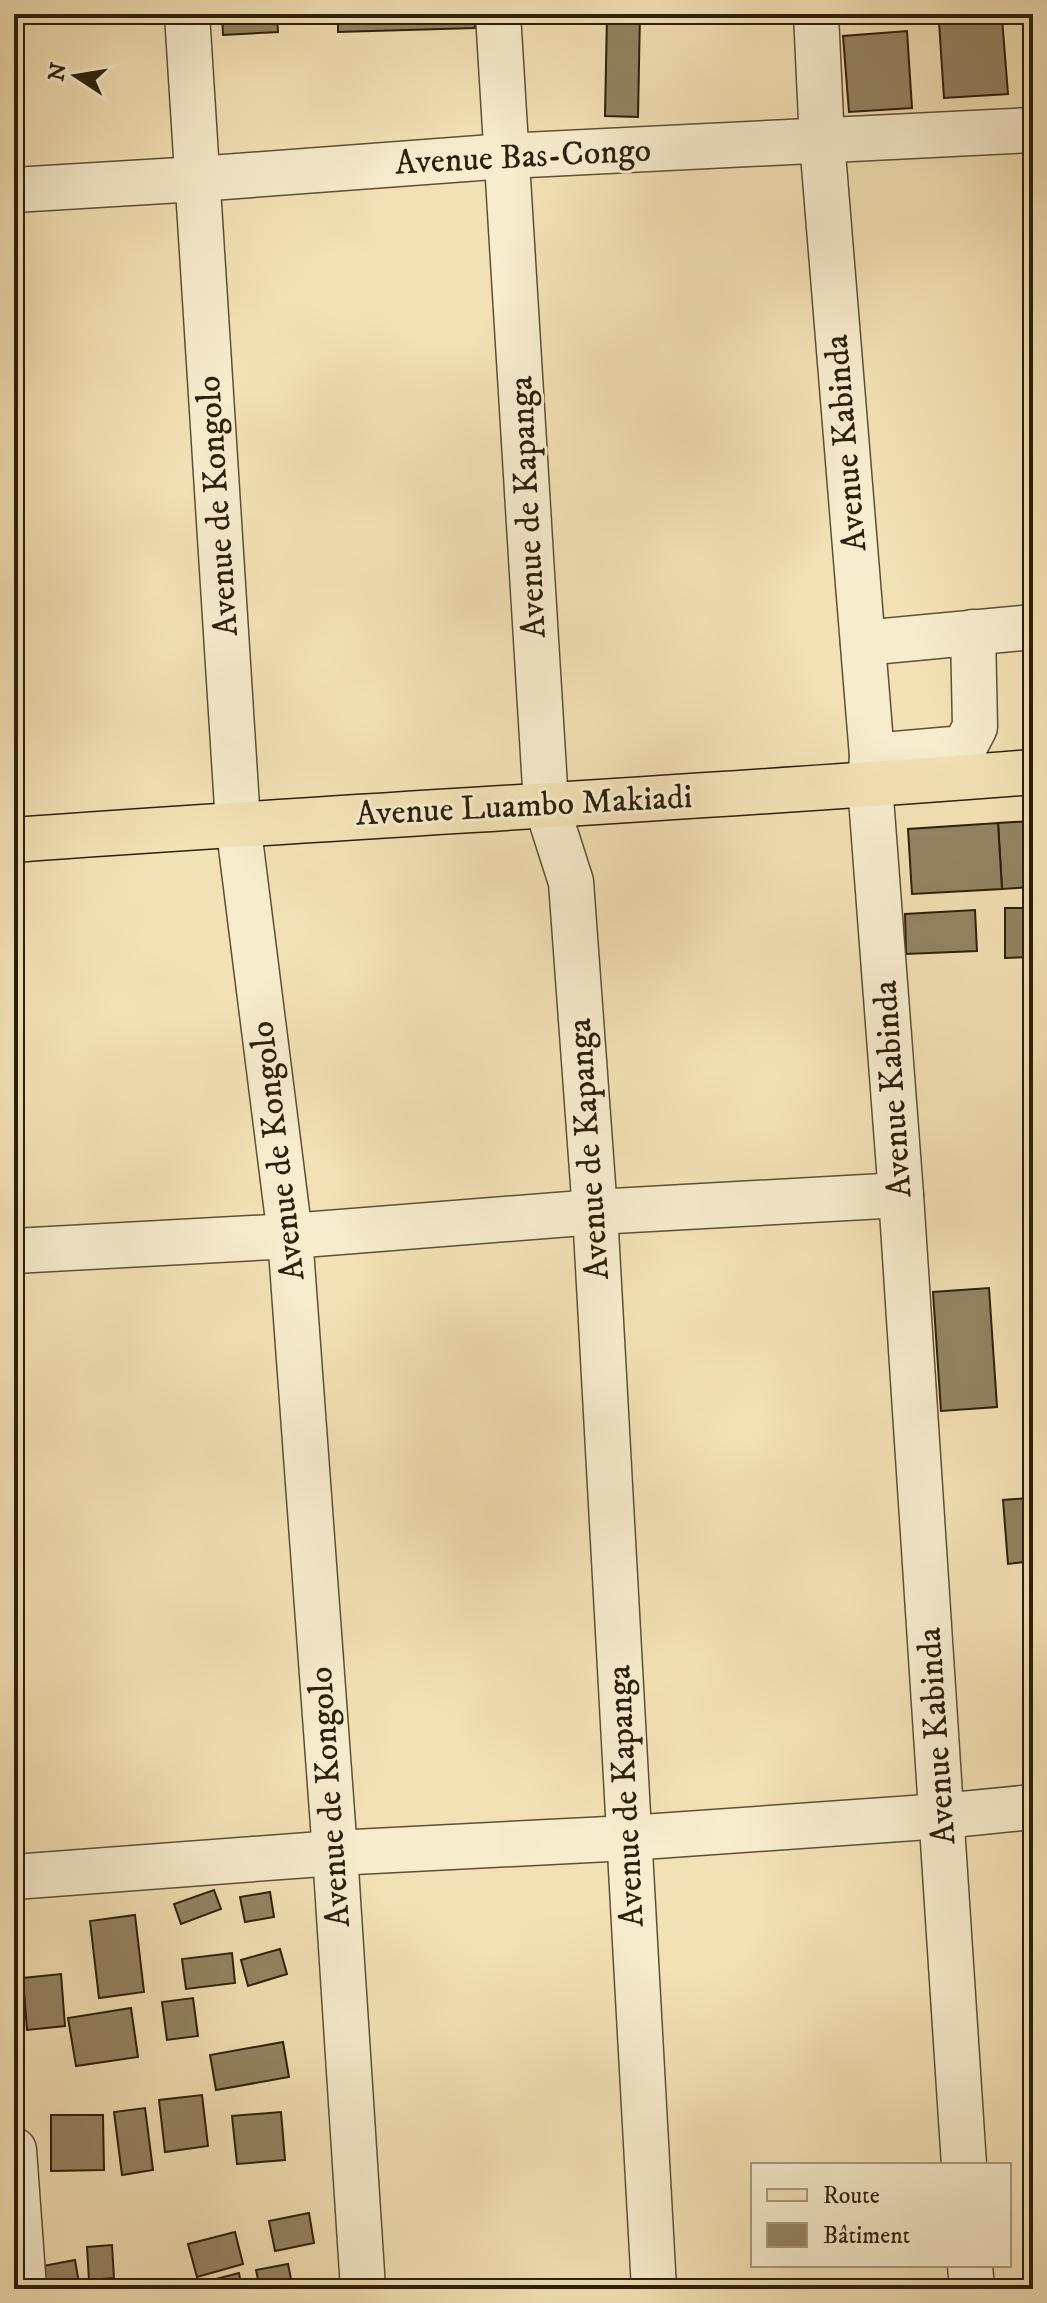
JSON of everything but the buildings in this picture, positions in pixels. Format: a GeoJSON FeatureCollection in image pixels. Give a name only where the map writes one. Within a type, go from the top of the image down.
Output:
{"type":"FeatureCollection","features":[{"type":"Feature","properties":{"kind":"main road","name":"Avenue Luambo Makiadi"},"geometry":{"type":"LineString","coordinates":[[14,840],[546,804],[871,771],[1033,772]]}},
{"type":"Feature","properties":{"kind":"street","name":"Avenue de Kongolo"},"geometry":{"type":"LineString","coordinates":[[187,14],[238,823],[290,1236],[363,2289]]}},
{"type":"Feature","properties":{"kind":"street","name":"Avenue de Kapanga"},"geometry":{"type":"LineString","coordinates":[[498,14],[546,804],[571,882],[595,1212],[654,2289]]}},
{"type":"Feature","properties":{"kind":"street","name":"Avenue Kabinda"},"geometry":{"type":"LineString","coordinates":[[816,14],[822,141],[863,643],[901,1195],[964,2163]]}},
{"type":"Feature","properties":{"kind":"street","name":"Avenue Bas-Congo"},"geometry":{"type":"LineString","coordinates":[[14,190],[506,156],[1033,130]]}},
{"type":"Feature","properties":{"kind":"street"},"geometry":{"type":"LineString","coordinates":[[863,643],[1033,627]]}},
{"type":"Feature","properties":{"kind":"street"},"geometry":{"type":"LineString","coordinates":[[871,771],[964,748],[975,727],[973,632]]}},
{"type":"Feature","properties":{"kind":"street"},"geometry":{"type":"LineString","coordinates":[[14,1251],[290,1236],[595,1212],[901,1195]]}},
{"type":"Feature","properties":{"kind":"street"},"geometry":{"type":"LineString","coordinates":[[14,1877],[335,1853],[628,1838],[1033,1807]]}},
{"type":"Feature","properties":{"kind":"street"},"geometry":{"type":"LineString","coordinates":[[14,2150],[24,2289]]}},
{"type":"Feature","properties":{"kind":"street"},"geometry":{"type":"LineString","coordinates":[[970,2267],[972,2289]]}}]}
